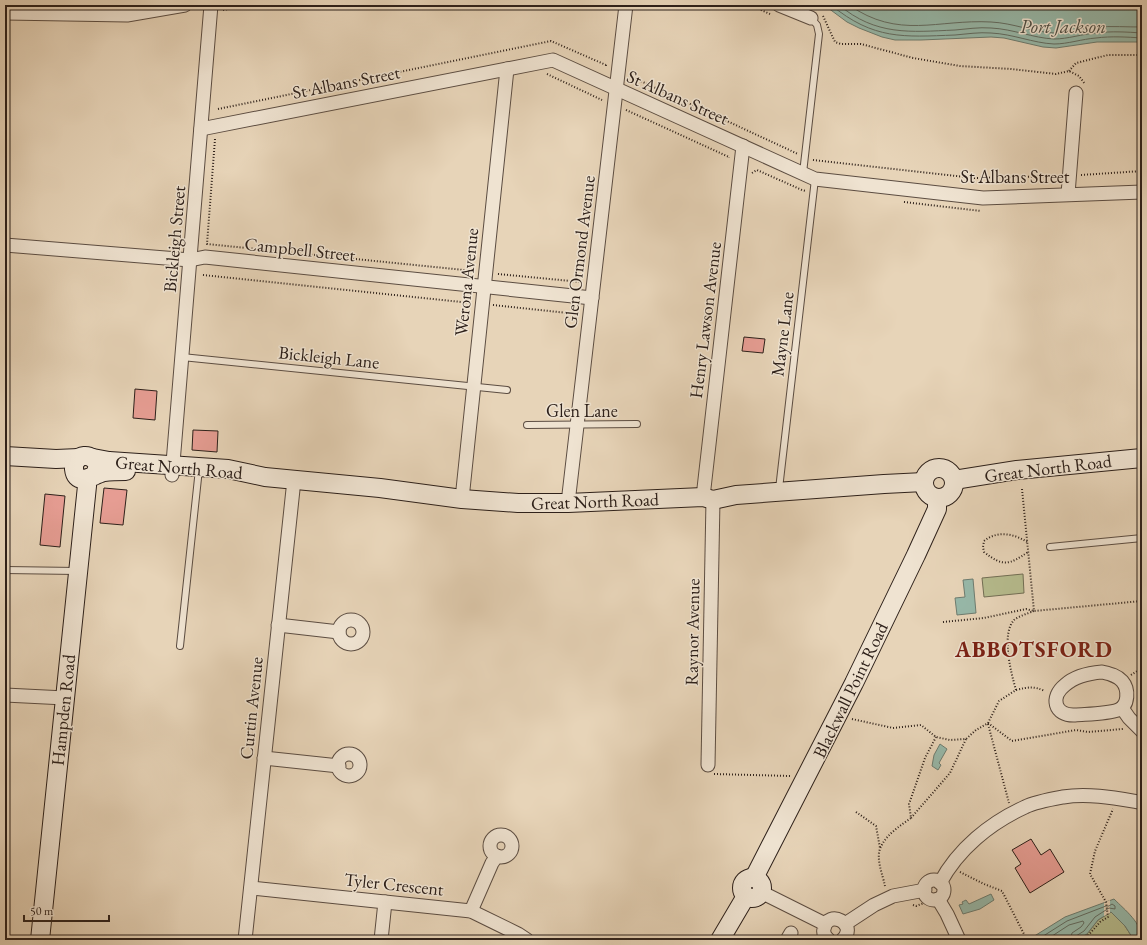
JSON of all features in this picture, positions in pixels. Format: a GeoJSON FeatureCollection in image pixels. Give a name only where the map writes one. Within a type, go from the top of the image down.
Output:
{"type":"FeatureCollection","features":[{"type":"Feature","properties":{"kind":"main road","name":"Great North Road"},"geometry":{"type":"LineString","coordinates":[[5,456],[56,459],[86,469]]}},
{"type":"Feature","properties":{"kind":"main road","name":"Great North Road"},"geometry":{"type":"LineString","coordinates":[[954,480],[1016,470],[1142,458]]}},
{"type":"Feature","properties":{"kind":"main road","name":"Great North Road"},"geometry":{"type":"LineString","coordinates":[[5,465],[52,469],[86,469],[114,462],[172,470],[199,471],[227,477],[265,477],[462,499],[518,503],[708,499],[736,495],[924,482]]}},
{"type":"Feature","properties":{"kind":"main road"},"geometry":{"type":"LineString","coordinates":[[936,468],[946,470],[951,474],[954,480],[954,489],[946,497],[937,498],[928,493],[924,482],[928,473],[936,468]]}},
{"type":"Feature","properties":{"kind":"main road","name":"Hampden Road"},"geometry":{"type":"LineString","coordinates":[[40,940],[87,486],[86,469]]}},
{"type":"Feature","properties":{"kind":"main road","name":"Blackwall Point Road"},"geometry":{"type":"LineString","coordinates":[[720,940],[753,888],[854,683],[937,509],[937,498]]}},
{"type":"Feature","properties":{"kind":"street"},"geometry":{"type":"LineString","coordinates":[[5,13],[127,15],[185,5]]}},
{"type":"Feature","properties":{"kind":"street","name":"Glen Ormond Avenue"},"geometry":{"type":"LineString","coordinates":[[568,503],[626,5]]}},
{"type":"Feature","properties":{"kind":"street"},"geometry":{"type":"LineString","coordinates":[[779,5],[811,18]]}},
{"type":"Feature","properties":{"kind":"street","name":"Bickleigh Street"},"geometry":{"type":"LineString","coordinates":[[172,470],[201,129],[215,8]]}},
{"type":"Feature","properties":{"kind":"street","name":"St Albans Street"},"geometry":{"type":"LineString","coordinates":[[201,129],[553,60],[809,176],[984,198],[1142,192]]}},
{"type":"Feature","properties":{"kind":"street","name":"Werona Avenue"},"geometry":{"type":"LineString","coordinates":[[462,499],[507,69]]}},
{"type":"Feature","properties":{"kind":"street"},"geometry":{"type":"LineString","coordinates":[[1068,194],[1076,93]]}},
{"type":"Feature","properties":{"kind":"street","name":"Henry Lawson Avenue"},"geometry":{"type":"LineString","coordinates":[[708,499],[743,146]]}},
{"type":"Feature","properties":{"kind":"street","name":"Campbell Street"},"geometry":{"type":"LineString","coordinates":[[5,245],[190,260],[205,257],[592,298]]}},
{"type":"Feature","properties":{"kind":"street","name":"Curtin Avenue"},"geometry":{"type":"LineString","coordinates":[[245,940],[294,480]]}},
{"type":"Feature","properties":{"kind":"street","name":"Raynor Avenue"},"geometry":{"type":"LineString","coordinates":[[708,499],[708,765]]}},
{"type":"Feature","properties":{"kind":"street"},"geometry":{"type":"LineString","coordinates":[[278,625],[339,632]]}},
{"type":"Feature","properties":{"kind":"street"},"geometry":{"type":"LineString","coordinates":[[1102,672],[1114,675],[1122,681],[1126,688],[1126,700],[1122,708],[1108,712],[1069,715],[1058,710],[1056,698],[1058,691],[1069,681],[1086,675],[1102,672]]}},
{"type":"Feature","properties":{"kind":"street"},"geometry":{"type":"LineString","coordinates":[[5,694],[65,698]]}},
{"type":"Feature","properties":{"kind":"street"},"geometry":{"type":"LineString","coordinates":[[1122,708],[1129,718],[1142,731]]}},
{"type":"Feature","properties":{"kind":"street"},"geometry":{"type":"LineString","coordinates":[[264,758],[338,766]]}},
{"type":"Feature","properties":{"kind":"street"},"geometry":{"type":"LineString","coordinates":[[940,883],[957,857],[991,826],[1026,806],[1064,797],[1097,796],[1141,804]]}},
{"type":"Feature","properties":{"kind":"street"},"geometry":{"type":"LineString","coordinates":[[471,911],[492,863],[497,856]]}},
{"type":"Feature","properties":{"kind":"street"},"geometry":{"type":"LineString","coordinates":[[932,881],[940,883],[944,888],[944,892],[938,899],[935,900],[929,898],[925,893],[925,890],[927,884],[932,881]]}},
{"type":"Feature","properties":{"kind":"street","name":"Tyler Crescent"},"geometry":{"type":"LineString","coordinates":[[251,888],[471,911],[527,940]]}},
{"type":"Feature","properties":{"kind":"street"},"geometry":{"type":"LineString","coordinates":[[753,888],[824,934],[831,919],[839,919],[845,924],[847,931],[843,940]]}},
{"type":"Feature","properties":{"kind":"street"},"geometry":{"type":"LineString","coordinates":[[845,924],[874,905],[893,896],[925,890]]}},
{"type":"Feature","properties":{"kind":"street"},"geometry":{"type":"LineString","coordinates":[[938,899],[947,914],[958,940]]}},
{"type":"Feature","properties":{"kind":"street"},"geometry":{"type":"LineString","coordinates":[[381,940],[385,902]]}},
{"type":"Feature","properties":{"kind":"lane","name":"Mayne Lane"},"geometry":{"type":"LineString","coordinates":[[779,493],[809,176],[819,34],[817,25],[811,18]]}},
{"type":"Feature","properties":{"kind":"lane","name":"Bickleigh Lane"},"geometry":{"type":"LineString","coordinates":[[182,357],[507,390]]}},
{"type":"Feature","properties":{"kind":"lane","name":"Glen Lane"},"geometry":{"type":"LineString","coordinates":[[527,425],[637,424]]}},
{"type":"Feature","properties":{"kind":"lane"},"geometry":{"type":"LineString","coordinates":[[180,646],[199,471]]}},
{"type":"Feature","properties":{"kind":"lane"},"geometry":{"type":"LineString","coordinates":[[1050,547],[1142,538]]}},
{"type":"Feature","properties":{"kind":"lane"},"geometry":{"type":"LineString","coordinates":[[5,570],[77,571]]}},
{"type":"Feature","properties":{"kind":"path"},"geometry":{"type":"LineString","coordinates":[[215,8],[249,5]]}},
{"type":"Feature","properties":{"kind":"path"},"geometry":{"type":"LineString","coordinates":[[830,32],[835,42],[841,44],[862,44],[913,58],[960,66],[1056,74],[1069,71],[1076,64],[1108,55],[1142,55]]}},
{"type":"Feature","properties":{"kind":"path"},"geometry":{"type":"LineString","coordinates":[[218,109],[551,41],[606,65]]}},
{"type":"Feature","properties":{"kind":"path"},"geometry":{"type":"LineString","coordinates":[[547,74],[602,99]]}},
{"type":"Feature","properties":{"kind":"path"},"geometry":{"type":"LineString","coordinates":[[630,76],[800,155]]}},
{"type":"Feature","properties":{"kind":"path"},"geometry":{"type":"LineString","coordinates":[[626,110],[729,157]]}},
{"type":"Feature","properties":{"kind":"path"},"geometry":{"type":"LineString","coordinates":[[215,138],[207,244],[581,282]]}},
{"type":"Feature","properties":{"kind":"path"},"geometry":{"type":"LineString","coordinates":[[811,160],[974,178],[1061,176]]}},
{"type":"Feature","properties":{"kind":"path"},"geometry":{"type":"LineString","coordinates":[[1078,175],[1142,171]]}},
{"type":"Feature","properties":{"kind":"path"},"geometry":{"type":"LineString","coordinates":[[203,276],[578,314]]}},
{"type":"Feature","properties":{"kind":"path"},"geometry":{"type":"LineString","coordinates":[[1022,490],[1034,611]]}},
{"type":"Feature","properties":{"kind":"path"},"geometry":{"type":"LineString","coordinates":[[1027,542],[1012,535],[994,535],[988,537],[984,541],[983,547],[984,552],[1003,564],[1015,561],[1028,552]]}},
{"type":"Feature","properties":{"kind":"path"},"geometry":{"type":"LineString","coordinates":[[943,622],[984,618],[1026,609],[1034,611],[1142,601]]}},
{"type":"Feature","properties":{"kind":"path"},"geometry":{"type":"LineString","coordinates":[[1016,690],[1010,664],[1008,641],[1010,628],[1015,620],[1034,611]]}},
{"type":"Feature","properties":{"kind":"path"},"geometry":{"type":"LineString","coordinates":[[880,849],[891,832],[911,818],[950,773],[966,739],[976,730],[988,723],[999,702],[1016,690],[1026,687],[1036,687],[1056,698]]}},
{"type":"Feature","properties":{"kind":"path"},"geometry":{"type":"LineString","coordinates":[[850,718],[893,728],[921,725],[936,737],[950,740],[966,739]]}},
{"type":"Feature","properties":{"kind":"path"},"geometry":{"type":"LineString","coordinates":[[988,723],[1012,741],[1076,730],[1088,732],[1123,729],[1128,726]]}},
{"type":"Feature","properties":{"kind":"path"},"geometry":{"type":"LineString","coordinates":[[988,723],[1012,814]]}},
{"type":"Feature","properties":{"kind":"path"},"geometry":{"type":"LineString","coordinates":[[911,818],[909,804],[925,758],[936,737]]}},
{"type":"Feature","properties":{"kind":"path"},"geometry":{"type":"LineString","coordinates":[[708,765],[715,775],[791,776]]}},
{"type":"Feature","properties":{"kind":"path"},"geometry":{"type":"LineString","coordinates":[[1084,940],[1100,922],[1108,917],[1106,902],[1090,874],[1095,851],[1115,807],[1108,806]]}},
{"type":"Feature","properties":{"kind":"path"},"geometry":{"type":"LineString","coordinates":[[856,812],[876,826],[880,849],[879,859],[886,892]]}},
{"type":"Feature","properties":{"kind":"path"},"geometry":{"type":"LineString","coordinates":[[958,871],[984,884],[1002,890],[1027,940]]}},
{"type":"Feature","properties":{"kind":"shaded area"},"geometry":{"type":"Polygon","coordinates":[[[1023,574],[1024,593],[984,597],[982,578],[1023,574]]]}},
{"type":"Feature","properties":{"kind":"shaded area"},"geometry":{"type":"Polygon","coordinates":[[[1111,912],[1125,926],[1134,940],[1076,940],[1087,934],[1098,920],[1111,912]]]}},
{"type":"Feature","properties":{"kind":"water","name":"Port Jackson"},"geometry":{"type":"Polygon","coordinates":[[[824,5],[1142,5],[1142,42],[1097,42],[1056,48],[991,37],[895,40],[882,37],[859,28],[847,22],[824,5]]]}},
{"type":"Feature","properties":{"kind":"water"},"geometry":{"type":"Polygon","coordinates":[[[973,579],[976,613],[957,615],[955,598],[965,597],[963,580],[973,579]]]}},
{"type":"Feature","properties":{"kind":"water"},"geometry":{"type":"Polygon","coordinates":[[[940,744],[947,749],[939,763],[941,765],[938,770],[932,766],[934,755],[940,744]]]}},
{"type":"Feature","properties":{"kind":"water"},"geometry":{"type":"Polygon","coordinates":[[[991,894],[994,900],[980,909],[963,914],[959,905],[963,904],[962,902],[966,900],[969,904],[991,894]]]}},
{"type":"Feature","properties":{"kind":"water"},"geometry":{"type":"Polygon","coordinates":[[[1114,899],[1136,922],[1142,940],[1134,940],[1125,926],[1111,912],[1098,920],[1087,934],[1076,940],[1028,940],[1065,917],[1114,899]]]}},
{"type":"Feature","properties":{"kind":"pier"},"geometry":{"type":"Polygon","coordinates":[[[1110,900],[1110,913],[1104,916],[1104,903],[1110,900]]]}},
{"type":"Feature","properties":{"kind":"building"},"geometry":{"type":"Polygon","coordinates":[[[744,337],[765,339],[763,353],[742,351],[744,337]]]}},
{"type":"Feature","properties":{"kind":"building"},"geometry":{"type":"Polygon","coordinates":[[[135,389],[157,391],[155,420],[133,418],[135,389]]]}},
{"type":"Feature","properties":{"kind":"building"},"geometry":{"type":"Polygon","coordinates":[[[193,430],[218,431],[217,452],[192,450],[193,430]]]}},
{"type":"Feature","properties":{"kind":"building"},"geometry":{"type":"Polygon","coordinates":[[[104,488],[127,490],[123,525],[100,523],[104,488]]]}},
{"type":"Feature","properties":{"kind":"building"},"geometry":{"type":"Polygon","coordinates":[[[45,494],[65,496],[60,547],[40,545],[45,494]]]}},
{"type":"Feature","properties":{"kind":"building"},"geometry":{"type":"Polygon","coordinates":[[[1031,839],[1041,855],[1050,849],[1064,872],[1030,893],[1015,868],[1021,864],[1012,850],[1031,839]]]}},
{"type":"Feature","properties":{"kind":"district","name":"ABBOTSFORD"},"geometry":{"type":"Point","coordinates":[1034,649]}}]}
